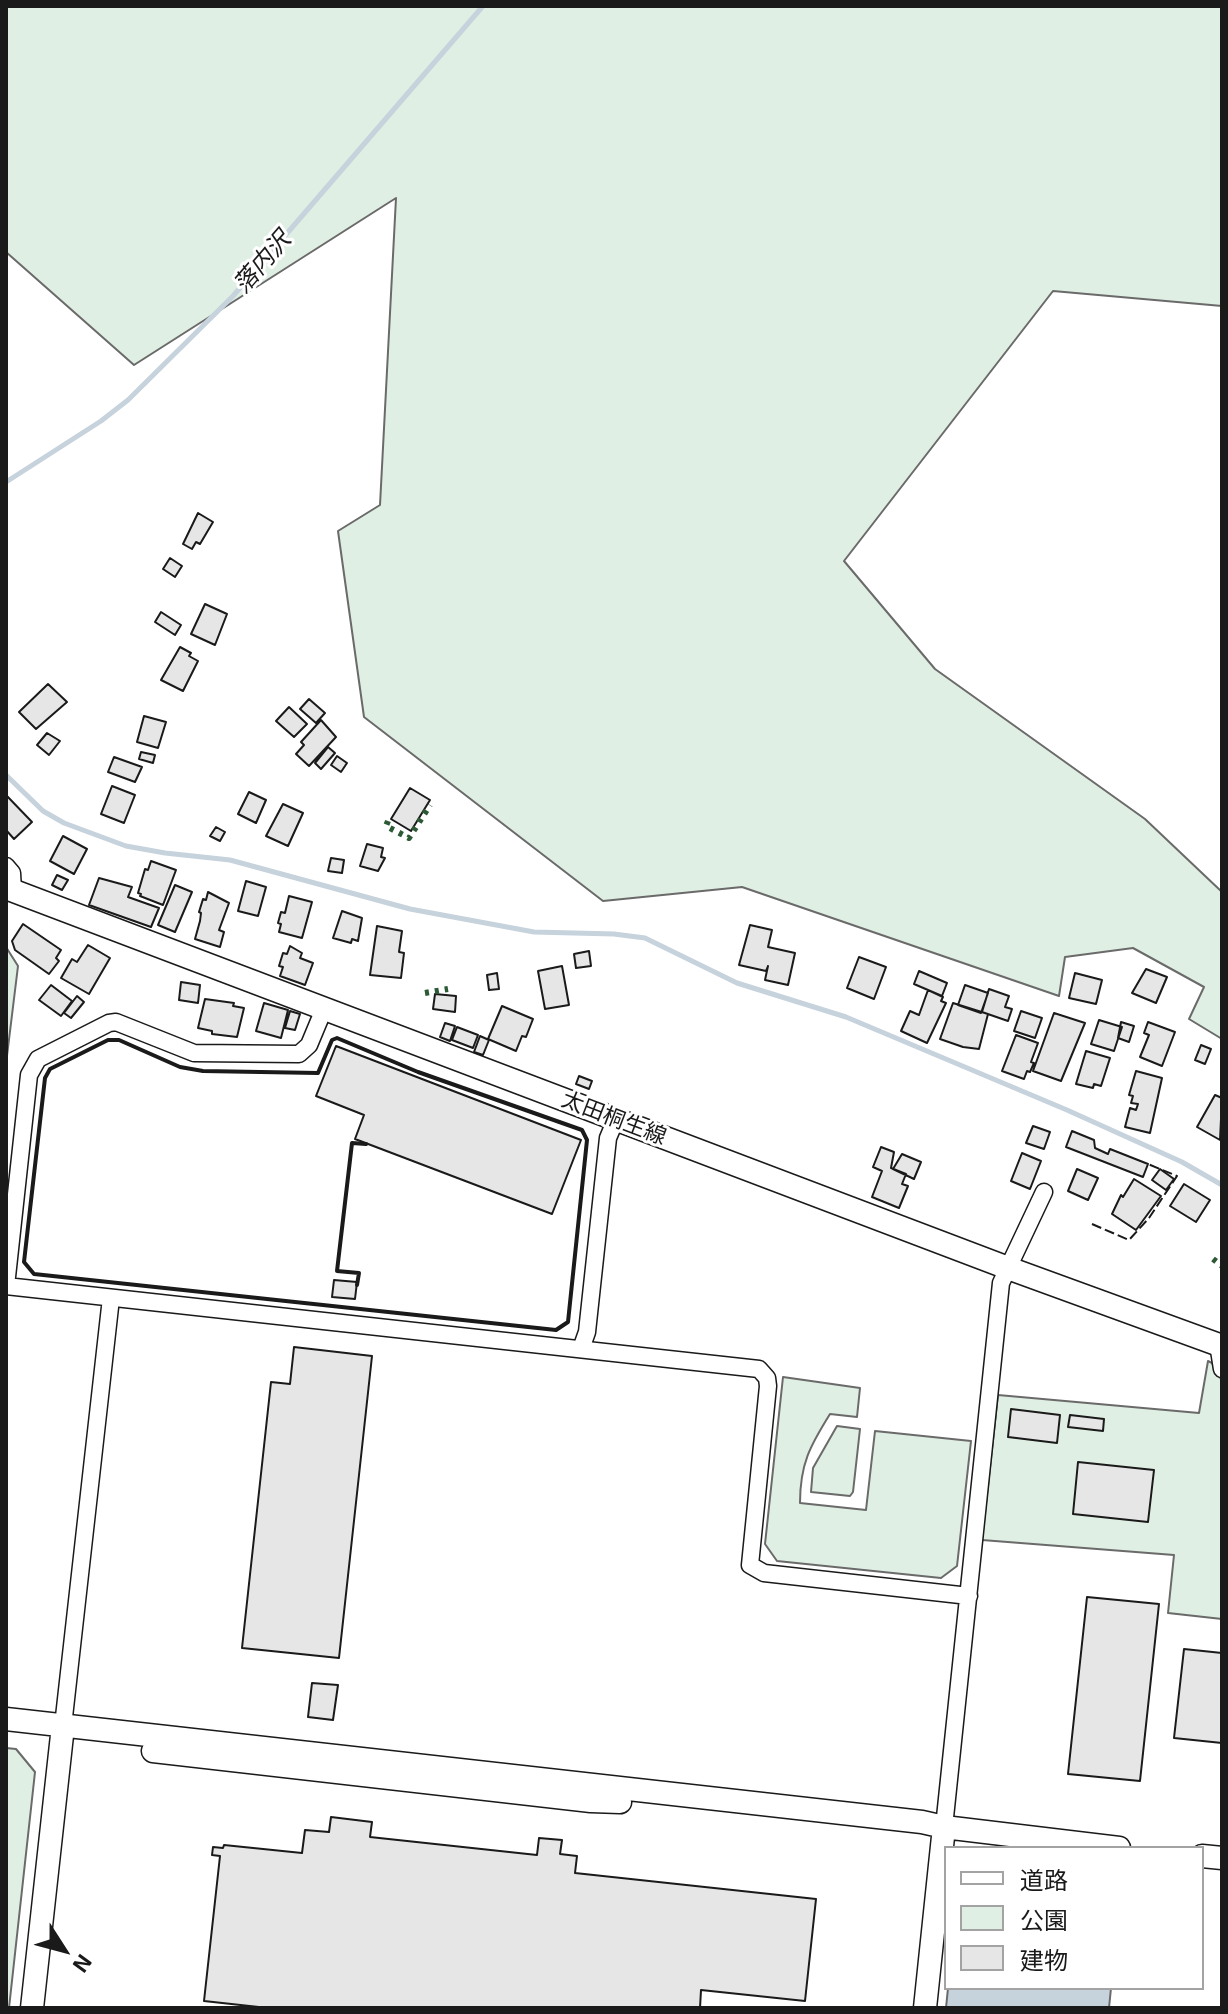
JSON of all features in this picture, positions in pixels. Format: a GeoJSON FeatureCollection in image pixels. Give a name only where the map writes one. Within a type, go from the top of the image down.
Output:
{"type":"FeatureCollection","features":[{"type":"Feature","properties":{"kind":"street"},"geometry":{"type":"LineString","coordinates":[[6,866],[12,873],[10,889]]}},
{"type":"Feature","properties":{"kind":"street","name":"太田桐生線"},"geometry":{"type":"LineString","coordinates":[[10,889],[1008,1268],[1220,1345]]}},
{"type":"Feature","properties":{"kind":"street"},"geometry":{"type":"LineString","coordinates":[[324,1009],[309,1045],[299,1054],[194,1053],[116,1022],[38,1059],[29,1075],[6,1286],[753,1368],[764,1373],[768,1386],[749,1560],[753,1568],[764,1573],[969,1596]]}},
{"type":"Feature","properties":{"kind":"street"},"geometry":{"type":"LineString","coordinates":[[581,1349],[587,1332],[608,1138],[616,1119]]}},
{"type":"Feature","properties":{"kind":"street"},"geometry":{"type":"LineString","coordinates":[[925,2008],[1001,1283],[1044,1192]]}},
{"type":"Feature","properties":{"kind":"street"},"geometry":{"type":"LineString","coordinates":[[32,2008],[111,1298]]}},
{"type":"Feature","properties":{"kind":"street"},"geometry":{"type":"LineString","coordinates":[[1220,1345],[1222,1369]]}},
{"type":"Feature","properties":{"kind":"street"},"geometry":{"type":"LineString","coordinates":[[6,1719],[62,1733]]}},
{"type":"Feature","properties":{"kind":"street"},"geometry":{"type":"LineString","coordinates":[[6,1735],[62,1733],[907,1821],[1102,1846]]}},
{"type":"Feature","properties":{"kind":"green space"},"geometry":{"type":"Polygon","coordinates":[[[6,6],[1222,6],[1222,306],[1053,291],[844,561],[935,669],[1145,819],[1222,892],[1222,1039],[1189,1019],[1204,987],[1133,948],[1065,957],[1059,996],[742,887],[603,901],[364,717],[338,531],[380,505],[396,198],[134,365],[6,252],[6,6]]]}},
{"type":"Feature","properties":{"kind":"green space"},"geometry":{"type":"Polygon","coordinates":[[[6,947],[18,966],[6,1064],[6,947]]]}},
{"type":"Feature","properties":{"kind":"green space"},"geometry":{"type":"Polygon","coordinates":[[[1208,1361],[1222,1381],[1222,1619],[1168,1613],[1174,1555],[982,1540],[998,1395],[1199,1413],[1208,1361]]]}},
{"type":"Feature","properties":{"kind":"green space"},"geometry":{"type":"Polygon","coordinates":[[[783,1377],[860,1388],[857,1417],[830,1414],[817,1436],[804,1466],[800,1503],[866,1510],[875,1431],[971,1441],[957,1566],[941,1578],[777,1561],[765,1544],[783,1377]]]}},
{"type":"Feature","properties":{"kind":"green space"},"geometry":{"type":"Polygon","coordinates":[[[837,1426],[860,1429],[850,1496],[811,1492],[813,1468],[837,1426]]]}},
{"type":"Feature","properties":{"kind":"green space"},"geometry":{"type":"Polygon","coordinates":[[[6,1748],[16,1749],[35,1772],[9,2008],[6,2008],[6,1748]]]}},
{"type":"Feature","properties":{"kind":"shaded area"},"geometry":{"type":"Polygon","coordinates":[[[948,1990],[1111,1990],[1109,2008],[946,2008],[948,1990]]]}},
{"type":"Feature","properties":{"kind":"building"},"geometry":{"type":"Polygon","coordinates":[[[198,513],[213,522],[200,544],[196,542],[192,549],[183,544],[198,513]]]}},
{"type":"Feature","properties":{"kind":"building"},"geometry":{"type":"Polygon","coordinates":[[[170,558],[182,566],[175,577],[163,569],[170,558]]]}},
{"type":"Feature","properties":{"kind":"building"},"geometry":{"type":"Polygon","coordinates":[[[205,604],[227,614],[215,645],[191,634],[205,604]]]}},
{"type":"Feature","properties":{"kind":"building"},"geometry":{"type":"Polygon","coordinates":[[[161,612],[181,625],[175,635],[155,622],[161,612]]]}},
{"type":"Feature","properties":{"kind":"building"},"geometry":{"type":"Polygon","coordinates":[[[180,647],[198,661],[183,691],[161,680],[180,647]]]}},
{"type":"Feature","properties":{"kind":"building"},"geometry":{"type":"Polygon","coordinates":[[[48,684],[67,702],[36,729],[19,712],[48,684]]]}},
{"type":"Feature","properties":{"kind":"building"},"geometry":{"type":"Polygon","coordinates":[[[309,699],[325,713],[316,723],[300,709],[309,699]]]}},
{"type":"Feature","properties":{"kind":"building"},"geometry":{"type":"Polygon","coordinates":[[[289,707],[307,724],[294,737],[276,721],[289,707]]]}},
{"type":"Feature","properties":{"kind":"building"},"geometry":{"type":"Polygon","coordinates":[[[144,716],[166,722],[158,748],[137,742],[144,716]]]}},
{"type":"Feature","properties":{"kind":"building"},"geometry":{"type":"Polygon","coordinates":[[[321,720],[336,737],[309,766],[296,754],[304,745],[301,742],[321,720]]]}},
{"type":"Feature","properties":{"kind":"building"},"geometry":{"type":"Polygon","coordinates":[[[47,733],[60,741],[49,755],[37,745],[47,733]]]}},
{"type":"Feature","properties":{"kind":"building"},"geometry":{"type":"Polygon","coordinates":[[[328,747],[335,753],[321,769],[315,763],[328,747]]]}},
{"type":"Feature","properties":{"kind":"building"},"geometry":{"type":"Polygon","coordinates":[[[141,752],[155,755],[153,763],[139,759],[141,752]]]}},
{"type":"Feature","properties":{"kind":"building"},"geometry":{"type":"Polygon","coordinates":[[[337,756],[347,763],[341,772],[331,765],[337,756]]]}},
{"type":"Feature","properties":{"kind":"building"},"geometry":{"type":"Polygon","coordinates":[[[114,757],[142,767],[135,782],[108,772],[114,757]]]}},
{"type":"Feature","properties":{"kind":"building"},"geometry":{"type":"Polygon","coordinates":[[[112,786],[135,795],[124,823],[101,814],[112,786]]]}},
{"type":"Feature","properties":{"kind":"building"},"geometry":{"type":"Polygon","coordinates":[[[410,788],[430,800],[411,831],[391,819],[410,788]]]}},
{"type":"Feature","properties":{"kind":"building"},"geometry":{"type":"Polygon","coordinates":[[[249,792],[266,800],[256,823],[238,814],[249,792]]]}},
{"type":"Feature","properties":{"kind":"building"},"geometry":{"type":"Polygon","coordinates":[[[6,795],[32,822],[14,839],[6,830],[6,795]]]}},
{"type":"Feature","properties":{"kind":"building"},"geometry":{"type":"Polygon","coordinates":[[[283,804],[303,813],[288,846],[266,836],[283,804]]]}},
{"type":"Feature","properties":{"kind":"building"},"geometry":{"type":"Polygon","coordinates":[[[216,827],[225,832],[220,841],[210,836],[216,827]]]}},
{"type":"Feature","properties":{"kind":"building"},"geometry":{"type":"Polygon","coordinates":[[[63,836],[87,849],[74,874],[50,861],[63,836]]]}},
{"type":"Feature","properties":{"kind":"building"},"geometry":{"type":"Polygon","coordinates":[[[367,844],[383,848],[381,857],[385,858],[378,871],[360,866],[367,844]]]}},
{"type":"Feature","properties":{"kind":"building"},"geometry":{"type":"Polygon","coordinates":[[[331,858],[344,860],[342,873],[328,871],[331,858]]]}},
{"type":"Feature","properties":{"kind":"building"},"geometry":{"type":"Polygon","coordinates":[[[151,861],[176,870],[163,905],[138,893],[145,869],[148,870],[151,861]]]}},
{"type":"Feature","properties":{"kind":"building"},"geometry":{"type":"Polygon","coordinates":[[[57,875],[68,880],[62,890],[52,885],[57,875]]]}},
{"type":"Feature","properties":{"kind":"building"},"geometry":{"type":"Polygon","coordinates":[[[99,878],[132,887],[128,897],[159,908],[151,927],[89,905],[99,878]]]}},
{"type":"Feature","properties":{"kind":"building"},"geometry":{"type":"Polygon","coordinates":[[[246,881],[266,887],[258,916],[238,911],[246,881]]]}},
{"type":"Feature","properties":{"kind":"building"},"geometry":{"type":"Polygon","coordinates":[[[175,885],[192,892],[175,932],[158,925],[175,885]]]}},
{"type":"Feature","properties":{"kind":"building"},"geometry":{"type":"Polygon","coordinates":[[[208,892],[229,903],[219,930],[224,932],[220,947],[195,939],[199,912],[208,892]]]}},
{"type":"Feature","properties":{"kind":"building"},"geometry":{"type":"Polygon","coordinates":[[[289,896],[312,902],[302,938],[279,932],[281,912],[285,913],[289,896]]]}},
{"type":"Feature","properties":{"kind":"building"},"geometry":{"type":"Polygon","coordinates":[[[342,911],[362,918],[358,941],[352,939],[351,943],[333,938],[342,911]]]}},
{"type":"Feature","properties":{"kind":"building"},"geometry":{"type":"Polygon","coordinates":[[[23,924],[61,950],[56,958],[59,961],[49,974],[15,950],[12,941],[23,924]]]}},
{"type":"Feature","properties":{"kind":"building"},"geometry":{"type":"Polygon","coordinates":[[[750,925],[772,930],[768,947],[795,953],[788,985],[765,980],[768,966],[766,971],[739,965],[750,925]]]}},
{"type":"Feature","properties":{"kind":"building"},"geometry":{"type":"Polygon","coordinates":[[[377,926],[402,931],[399,952],[404,953],[401,978],[370,975],[377,926]]]}},
{"type":"Feature","properties":{"kind":"building"},"geometry":{"type":"Polygon","coordinates":[[[88,945],[110,958],[89,994],[61,978],[72,959],[77,962],[88,945]]]}},
{"type":"Feature","properties":{"kind":"building"},"geometry":{"type":"Polygon","coordinates":[[[290,946],[302,953],[300,958],[313,963],[305,985],[280,976],[283,953],[287,954],[290,946]]]}},
{"type":"Feature","properties":{"kind":"building"},"geometry":{"type":"Polygon","coordinates":[[[589,951],[591,966],[576,968],[574,954],[589,951]]]}},
{"type":"Feature","properties":{"kind":"building"},"geometry":{"type":"Polygon","coordinates":[[[859,957],[886,967],[874,999],[847,988],[859,957]]]}},
{"type":"Feature","properties":{"kind":"building"},"geometry":{"type":"Polygon","coordinates":[[[562,966],[569,1005],[545,1009],[538,971],[562,966]]]}},
{"type":"Feature","properties":{"kind":"building"},"geometry":{"type":"Polygon","coordinates":[[[1146,969],[1167,977],[1156,1003],[1132,993],[1146,969]]]}},
{"type":"Feature","properties":{"kind":"building"},"geometry":{"type":"Polygon","coordinates":[[[919,971],[947,983],[942,996],[914,984],[919,971]]]}},
{"type":"Feature","properties":{"kind":"building"},"geometry":{"type":"Polygon","coordinates":[[[497,973],[499,989],[489,990],[487,975],[497,973]]]}},
{"type":"Feature","properties":{"kind":"building"},"geometry":{"type":"Polygon","coordinates":[[[1075,973],[1102,980],[1096,1004],[1069,998],[1075,973]]]}},
{"type":"Feature","properties":{"kind":"building"},"geometry":{"type":"Polygon","coordinates":[[[181,982],[200,985],[198,1003],[179,1000],[181,982]]]}},
{"type":"Feature","properties":{"kind":"building"},"geometry":{"type":"Polygon","coordinates":[[[51,985],[72,1001],[61,1016],[39,1000],[51,985]]]}},
{"type":"Feature","properties":{"kind":"building"},"geometry":{"type":"Polygon","coordinates":[[[965,985],[988,993],[981,1013],[958,1005],[965,985]]]}},
{"type":"Feature","properties":{"kind":"building"},"geometry":{"type":"Polygon","coordinates":[[[989,989],[1009,996],[1005,1007],[1012,1009],[1008,1021],[982,1012],[989,989]]]}},
{"type":"Feature","properties":{"kind":"building"},"geometry":{"type":"Polygon","coordinates":[[[928,990],[943,997],[941,1001],[946,1003],[927,1043],[901,1031],[910,1011],[919,1015],[928,990]]]}},
{"type":"Feature","properties":{"kind":"building"},"geometry":{"type":"Polygon","coordinates":[[[435,994],[456,996],[455,1012],[433,1009],[435,994]]]}},
{"type":"Feature","properties":{"kind":"building"},"geometry":{"type":"Polygon","coordinates":[[[77,996],[84,1002],[71,1018],[64,1013],[77,996]]]}},
{"type":"Feature","properties":{"kind":"building"},"geometry":{"type":"Polygon","coordinates":[[[205,999],[234,1003],[233,1006],[244,1008],[237,1037],[212,1034],[212,1031],[198,1028],[205,999]]]}},
{"type":"Feature","properties":{"kind":"building"},"geometry":{"type":"Polygon","coordinates":[[[264,1003],[288,1010],[281,1038],[256,1031],[264,1003]]]}},
{"type":"Feature","properties":{"kind":"building"},"geometry":{"type":"Polygon","coordinates":[[[953,1003],[988,1014],[979,1049],[940,1039],[953,1003]]]}},
{"type":"Feature","properties":{"kind":"building"},"geometry":{"type":"Polygon","coordinates":[[[502,1006],[533,1019],[516,1051],[488,1039],[502,1006]]]}},
{"type":"Feature","properties":{"kind":"building"},"geometry":{"type":"Polygon","coordinates":[[[290,1011],[300,1014],[295,1030],[285,1028],[290,1011]]]}},
{"type":"Feature","properties":{"kind":"building"},"geometry":{"type":"Polygon","coordinates":[[[1021,1011],[1042,1018],[1035,1038],[1014,1031],[1021,1011]]]}},
{"type":"Feature","properties":{"kind":"building"},"geometry":{"type":"Polygon","coordinates":[[[1054,1013],[1085,1023],[1061,1081],[1033,1071],[1054,1013]]]}},
{"type":"Feature","properties":{"kind":"building"},"geometry":{"type":"Polygon","coordinates":[[[1099,1020],[1122,1027],[1114,1051],[1091,1044],[1099,1020]]]}},
{"type":"Feature","properties":{"kind":"building"},"geometry":{"type":"Polygon","coordinates":[[[1121,1022],[1134,1026],[1129,1042],[1118,1038],[1121,1022]]]}},
{"type":"Feature","properties":{"kind":"building"},"geometry":{"type":"Polygon","coordinates":[[[1148,1022],[1175,1032],[1162,1066],[1140,1057],[1149,1035],[1144,1033],[1148,1022]]]}},
{"type":"Feature","properties":{"kind":"building"},"geometry":{"type":"Polygon","coordinates":[[[445,1023],[455,1026],[450,1041],[440,1037],[445,1023]]]}},
{"type":"Feature","properties":{"kind":"building"},"geometry":{"type":"Polygon","coordinates":[[[457,1027],[478,1035],[473,1048],[452,1040],[457,1027]]]}},
{"type":"Feature","properties":{"kind":"building"},"geometry":{"type":"Polygon","coordinates":[[[1016,1035],[1038,1043],[1031,1062],[1034,1063],[1024,1079],[1002,1071],[1016,1035]]]}},
{"type":"Feature","properties":{"kind":"building"},"geometry":{"type":"Polygon","coordinates":[[[480,1036],[489,1040],[483,1055],[474,1052],[480,1036]]]}},
{"type":"Feature","properties":{"kind":"building"},"geometry":{"type":"Polygon","coordinates":[[[1201,1045],[1211,1049],[1205,1064],[1195,1060],[1201,1045]]]}},
{"type":"Feature","properties":{"kind":"building"},"geometry":{"type":"Polygon","coordinates":[[[336,1046],[581,1140],[552,1214],[355,1139],[364,1115],[316,1096],[336,1046]]]}},
{"type":"Feature","properties":{"kind":"building"},"geometry":{"type":"Polygon","coordinates":[[[1086,1051],[1110,1058],[1101,1086],[1094,1084],[1093,1088],[1076,1084],[1086,1051]]]}},
{"type":"Feature","properties":{"kind":"building"},"geometry":{"type":"Polygon","coordinates":[[[1136,1071],[1162,1078],[1150,1133],[1125,1127],[1130,1108],[1136,1110],[1138,1104],[1131,1103],[1133,1096],[1129,1095],[1136,1071]]]}},
{"type":"Feature","properties":{"kind":"building"},"geometry":{"type":"Polygon","coordinates":[[[579,1076],[592,1081],[589,1089],[576,1084],[579,1076]]]}},
{"type":"Feature","properties":{"kind":"building"},"geometry":{"type":"Polygon","coordinates":[[[1215,1095],[1222,1098],[1220,1140],[1197,1127],[1215,1095]]]}},
{"type":"Feature","properties":{"kind":"building"},"geometry":{"type":"Polygon","coordinates":[[[1033,1126],[1050,1132],[1044,1149],[1026,1143],[1033,1126]]]}},
{"type":"Feature","properties":{"kind":"building"},"geometry":{"type":"Polygon","coordinates":[[[1072,1131],[1094,1140],[1095,1148],[1108,1154],[1110,1149],[1148,1164],[1143,1177],[1066,1147],[1072,1131]]]}},
{"type":"Feature","properties":{"kind":"building"},"geometry":{"type":"Polygon","coordinates":[[[881,1147],[894,1152],[891,1168],[906,1174],[902,1184],[908,1186],[899,1208],[872,1197],[882,1171],[873,1167],[881,1147]]]}},
{"type":"Feature","properties":{"kind":"building"},"geometry":{"type":"Polygon","coordinates":[[[1022,1153],[1041,1161],[1030,1189],[1011,1181],[1022,1153]]]}},
{"type":"Feature","properties":{"kind":"building"},"geometry":{"type":"Polygon","coordinates":[[[902,1154],[921,1162],[914,1179],[893,1169],[902,1154]]]}},
{"type":"Feature","properties":{"kind":"building"},"geometry":{"type":"Polygon","coordinates":[[[1077,1169],[1098,1178],[1088,1200],[1068,1191],[1077,1169]]]}},
{"type":"Feature","properties":{"kind":"building"},"geometry":{"type":"Polygon","coordinates":[[[1160,1169],[1174,1179],[1166,1190],[1152,1180],[1160,1169]]]}},
{"type":"Feature","properties":{"kind":"building"},"geometry":{"type":"Polygon","coordinates":[[[1134,1179],[1161,1196],[1136,1230],[1112,1214],[1121,1195],[1123,1197],[1134,1179]]]}},
{"type":"Feature","properties":{"kind":"building"},"geometry":{"type":"Polygon","coordinates":[[[1184,1184],[1210,1200],[1196,1222],[1170,1206],[1184,1184]]]}},
{"type":"Feature","properties":{"kind":"building"},"geometry":{"type":"Polygon","coordinates":[[[334,1280],[357,1282],[355,1299],[332,1297],[334,1280]]]}},
{"type":"Feature","properties":{"kind":"building"},"geometry":{"type":"Polygon","coordinates":[[[294,1347],[372,1356],[339,1658],[242,1648],[271,1382],[290,1384],[294,1347]]]}},
{"type":"Feature","properties":{"kind":"building"},"geometry":{"type":"Polygon","coordinates":[[[1011,1409],[1060,1415],[1057,1443],[1008,1437],[1011,1409]]]}},
{"type":"Feature","properties":{"kind":"building"},"geometry":{"type":"Polygon","coordinates":[[[1070,1415],[1104,1419],[1103,1431],[1068,1427],[1070,1415]]]}},
{"type":"Feature","properties":{"kind":"building"},"geometry":{"type":"Polygon","coordinates":[[[1078,1462],[1154,1470],[1148,1522],[1073,1514],[1078,1462]]]}},
{"type":"Feature","properties":{"kind":"building"},"geometry":{"type":"Polygon","coordinates":[[[1087,1597],[1159,1604],[1140,1781],[1068,1774],[1087,1597]]]}},
{"type":"Feature","properties":{"kind":"building"},"geometry":{"type":"Polygon","coordinates":[[[1184,1649],[1222,1653],[1222,1743],[1174,1738],[1184,1649]]]}},
{"type":"Feature","properties":{"kind":"building"},"geometry":{"type":"Polygon","coordinates":[[[312,1683],[338,1685],[333,1720],[308,1717],[312,1683]]]}},
{"type":"Feature","properties":{"kind":"building"},"geometry":{"type":"Polygon","coordinates":[[[331,1817],[372,1822],[370,1837],[537,1855],[539,1838],[562,1840],[560,1854],[577,1856],[575,1873],[816,1899],[805,2001],[701,1990],[700,2008],[268,2008],[204,2001],[220,1856],[212,1855],[213,1847],[223,1848],[224,1845],[302,1853],[305,1830],[329,1832],[331,1817]]]}},
{"type":"Feature","properties":{"kind":"waterway","name":"落内沢"},"geometry":{"type":"LineString","coordinates":[[6,482],[128,400],[233,296],[483,6]]}},
{"type":"Feature","properties":{"kind":"waterway"},"geometry":{"type":"LineString","coordinates":[[6,775],[43,811],[64,823],[126,846],[230,860],[410,909],[534,932],[645,938],[737,983],[846,1017],[1067,1110],[1182,1162],[1222,1185]]}},
{"type":"Feature","properties":{"kind":"hedge"},"geometry":{"type":"LineString","coordinates":[[388,821],[386,826],[409,838],[430,805]]}},
{"type":"Feature","properties":{"kind":"hedge"},"geometry":{"type":"LineString","coordinates":[[425,993],[448,989]]}},
{"type":"Feature","properties":{"kind":"hedge"},"geometry":{"type":"LineString","coordinates":[[1213,1259],[1222,1266]]}},
{"type":"Feature","properties":{"kind":"fence"},"geometry":{"type":"LineString","coordinates":[[1092,1224],[1129,1240],[1149,1218],[1177,1176],[1148,1164]]}},
{"type":"Feature","properties":{"kind":"wall"},"geometry":{"type":"LineString","coordinates":[[337,1038],[418,1072],[582,1130],[587,1140],[568,1322],[556,1330],[34,1274],[24,1262],[45,1078],[50,1069],[108,1040],[119,1040],[180,1067],[203,1071],[318,1073],[332,1040],[337,1038]]}},
{"type":"Feature","properties":{"kind":"wall"},"geometry":{"type":"LineString","coordinates":[[357,1285],[359,1273],[337,1271],[352,1143],[366,1144]]}}]}
